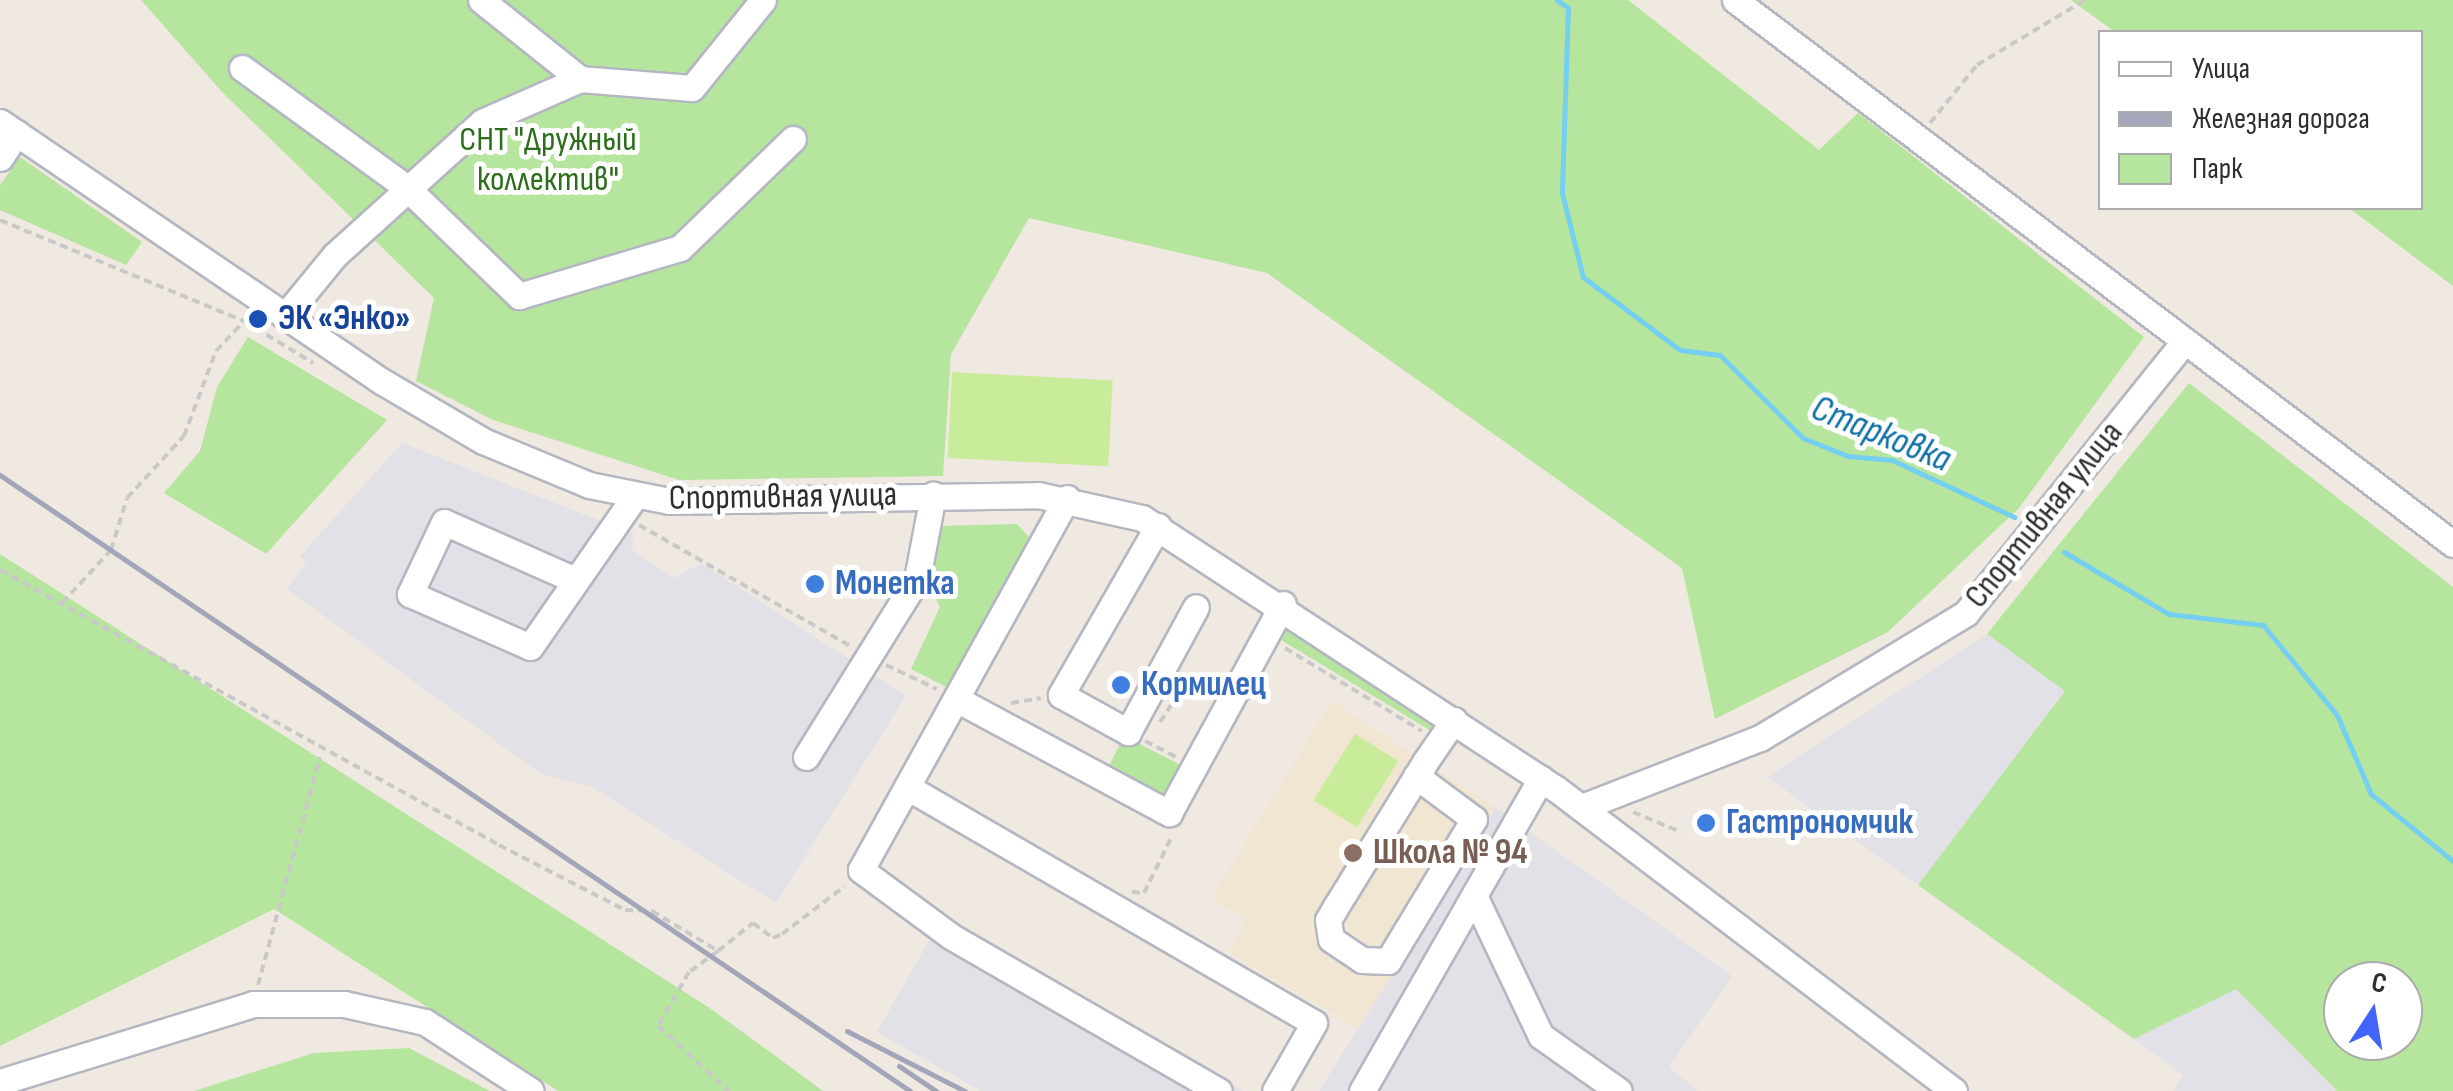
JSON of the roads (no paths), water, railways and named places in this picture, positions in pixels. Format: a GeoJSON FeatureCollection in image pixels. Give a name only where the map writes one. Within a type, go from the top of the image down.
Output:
{"type":"FeatureCollection","features":[{"type":"Feature","properties":{"kind":"street"},"geometry":{"type":"LineString","coordinates":[[481,0],[580,78]]}},
{"type":"Feature","properties":{"kind":"street"},"geometry":{"type":"LineString","coordinates":[[284,316],[407,188],[482,122],[580,78],[692,88],[763,0]]}},
{"type":"Feature","properties":{"kind":"street"},"geometry":{"type":"LineString","coordinates":[[1734,0],[2453,544]]}},
{"type":"Feature","properties":{"kind":"street"},"geometry":{"type":"LineString","coordinates":[[242,68],[407,188],[519,296],[680,248],[794,138]]}},
{"type":"Feature","properties":{"kind":"street"},"geometry":{"type":"LineString","coordinates":[[0,158],[8,128]]}},
{"type":"Feature","properties":{"kind":"street","name":"Спортивная улица"},"geometry":{"type":"LineString","coordinates":[[8,128],[284,316],[483,441],[635,496],[1067,498],[1158,526],[1283,604],[1582,808],[1954,1091]]}},
{"type":"Feature","properties":{"kind":"street","name":"Спортивная улица"},"geometry":{"type":"LineString","coordinates":[[1582,808],[1760,738],[1966,613],[2184,343]]}},
{"type":"Feature","properties":{"kind":"street"},"geometry":{"type":"LineString","coordinates":[[806,758],[917,579],[933,495]]}},
{"type":"Feature","properties":{"kind":"street"},"geometry":{"type":"LineString","coordinates":[[576,580],[444,522],[410,594],[530,647],[635,496]]}},
{"type":"Feature","properties":{"kind":"street"},"geometry":{"type":"LineString","coordinates":[[1067,498],[965,704],[907,787],[861,870],[952,936],[1220,1091]]}},
{"type":"Feature","properties":{"kind":"street"},"geometry":{"type":"LineString","coordinates":[[1158,526],[1061,695],[1128,732],[1196,608]]}},
{"type":"Feature","properties":{"kind":"street"},"geometry":{"type":"LineString","coordinates":[[965,704],[1169,813],[1283,604]]}},
{"type":"Feature","properties":{"kind":"street"},"geometry":{"type":"LineString","coordinates":[[1416,776],[1474,818],[1388,961],[1362,960],[1331,939],[1328,920],[1416,776],[1454,720]]}},
{"type":"Feature","properties":{"kind":"street"},"geometry":{"type":"LineString","coordinates":[[1362,1091],[1477,902],[1541,780]]}},
{"type":"Feature","properties":{"kind":"street"},"geometry":{"type":"LineString","coordinates":[[907,787],[1314,1023],[1275,1091]]}},
{"type":"Feature","properties":{"kind":"street"},"geometry":{"type":"LineString","coordinates":[[1477,902],[1540,1036],[1618,1091]]}},
{"type":"Feature","properties":{"kind":"street"},"geometry":{"type":"LineString","coordinates":[[0,1082],[253,1004],[344,1004],[425,1022],[531,1091]]}},
{"type":"Feature","properties":{"kind":"waterway","name":"Старковка"},"geometry":{"type":"LineString","coordinates":[[1557,0],[1568,8],[1562,193],[1583,277],[1680,350],[1720,355],[1803,438],[1848,456],[1892,460],[2014,517]]}},
{"type":"Feature","properties":{"kind":"waterway","name":"Старковка"},"geometry":{"type":"LineString","coordinates":[[2064,552],[2169,614],[2263,625],[2337,715],[2371,794],[2453,861]]}},
{"type":"Feature","properties":{"kind":"railway"},"geometry":{"type":"LineString","coordinates":[[0,475],[910,1091]]}},
{"type":"Feature","properties":{"kind":"railway"},"geometry":{"type":"LineString","coordinates":[[847,1031],[965,1091]]}},
{"type":"Feature","properties":{"kind":"railway"},"geometry":{"type":"LineString","coordinates":[[899,1066],[936,1091]]}},
{"type":"Feature","properties":{"kind":"place","name":"ЭК «Энко»"},"geometry":{"type":"Point","coordinates":[258,319]}},
{"type":"Feature","properties":{"kind":"place","name":"Монетка"},"geometry":{"type":"Point","coordinates":[815,584]}},
{"type":"Feature","properties":{"kind":"place","name":"Кормилец"},"geometry":{"type":"Point","coordinates":[1121,685]}},
{"type":"Feature","properties":{"kind":"place","name":"Гастрономчик"},"geometry":{"type":"Point","coordinates":[1706,823]}},
{"type":"Feature","properties":{"kind":"place","name":"Школа № 94"},"geometry":{"type":"Point","coordinates":[1353,853]}},
{"type":"Feature","properties":{"kind":"park label","name":"СНТ \"Дружный коллектив\""},"geometry":{"type":"Point","coordinates":[548,160]}}]}
